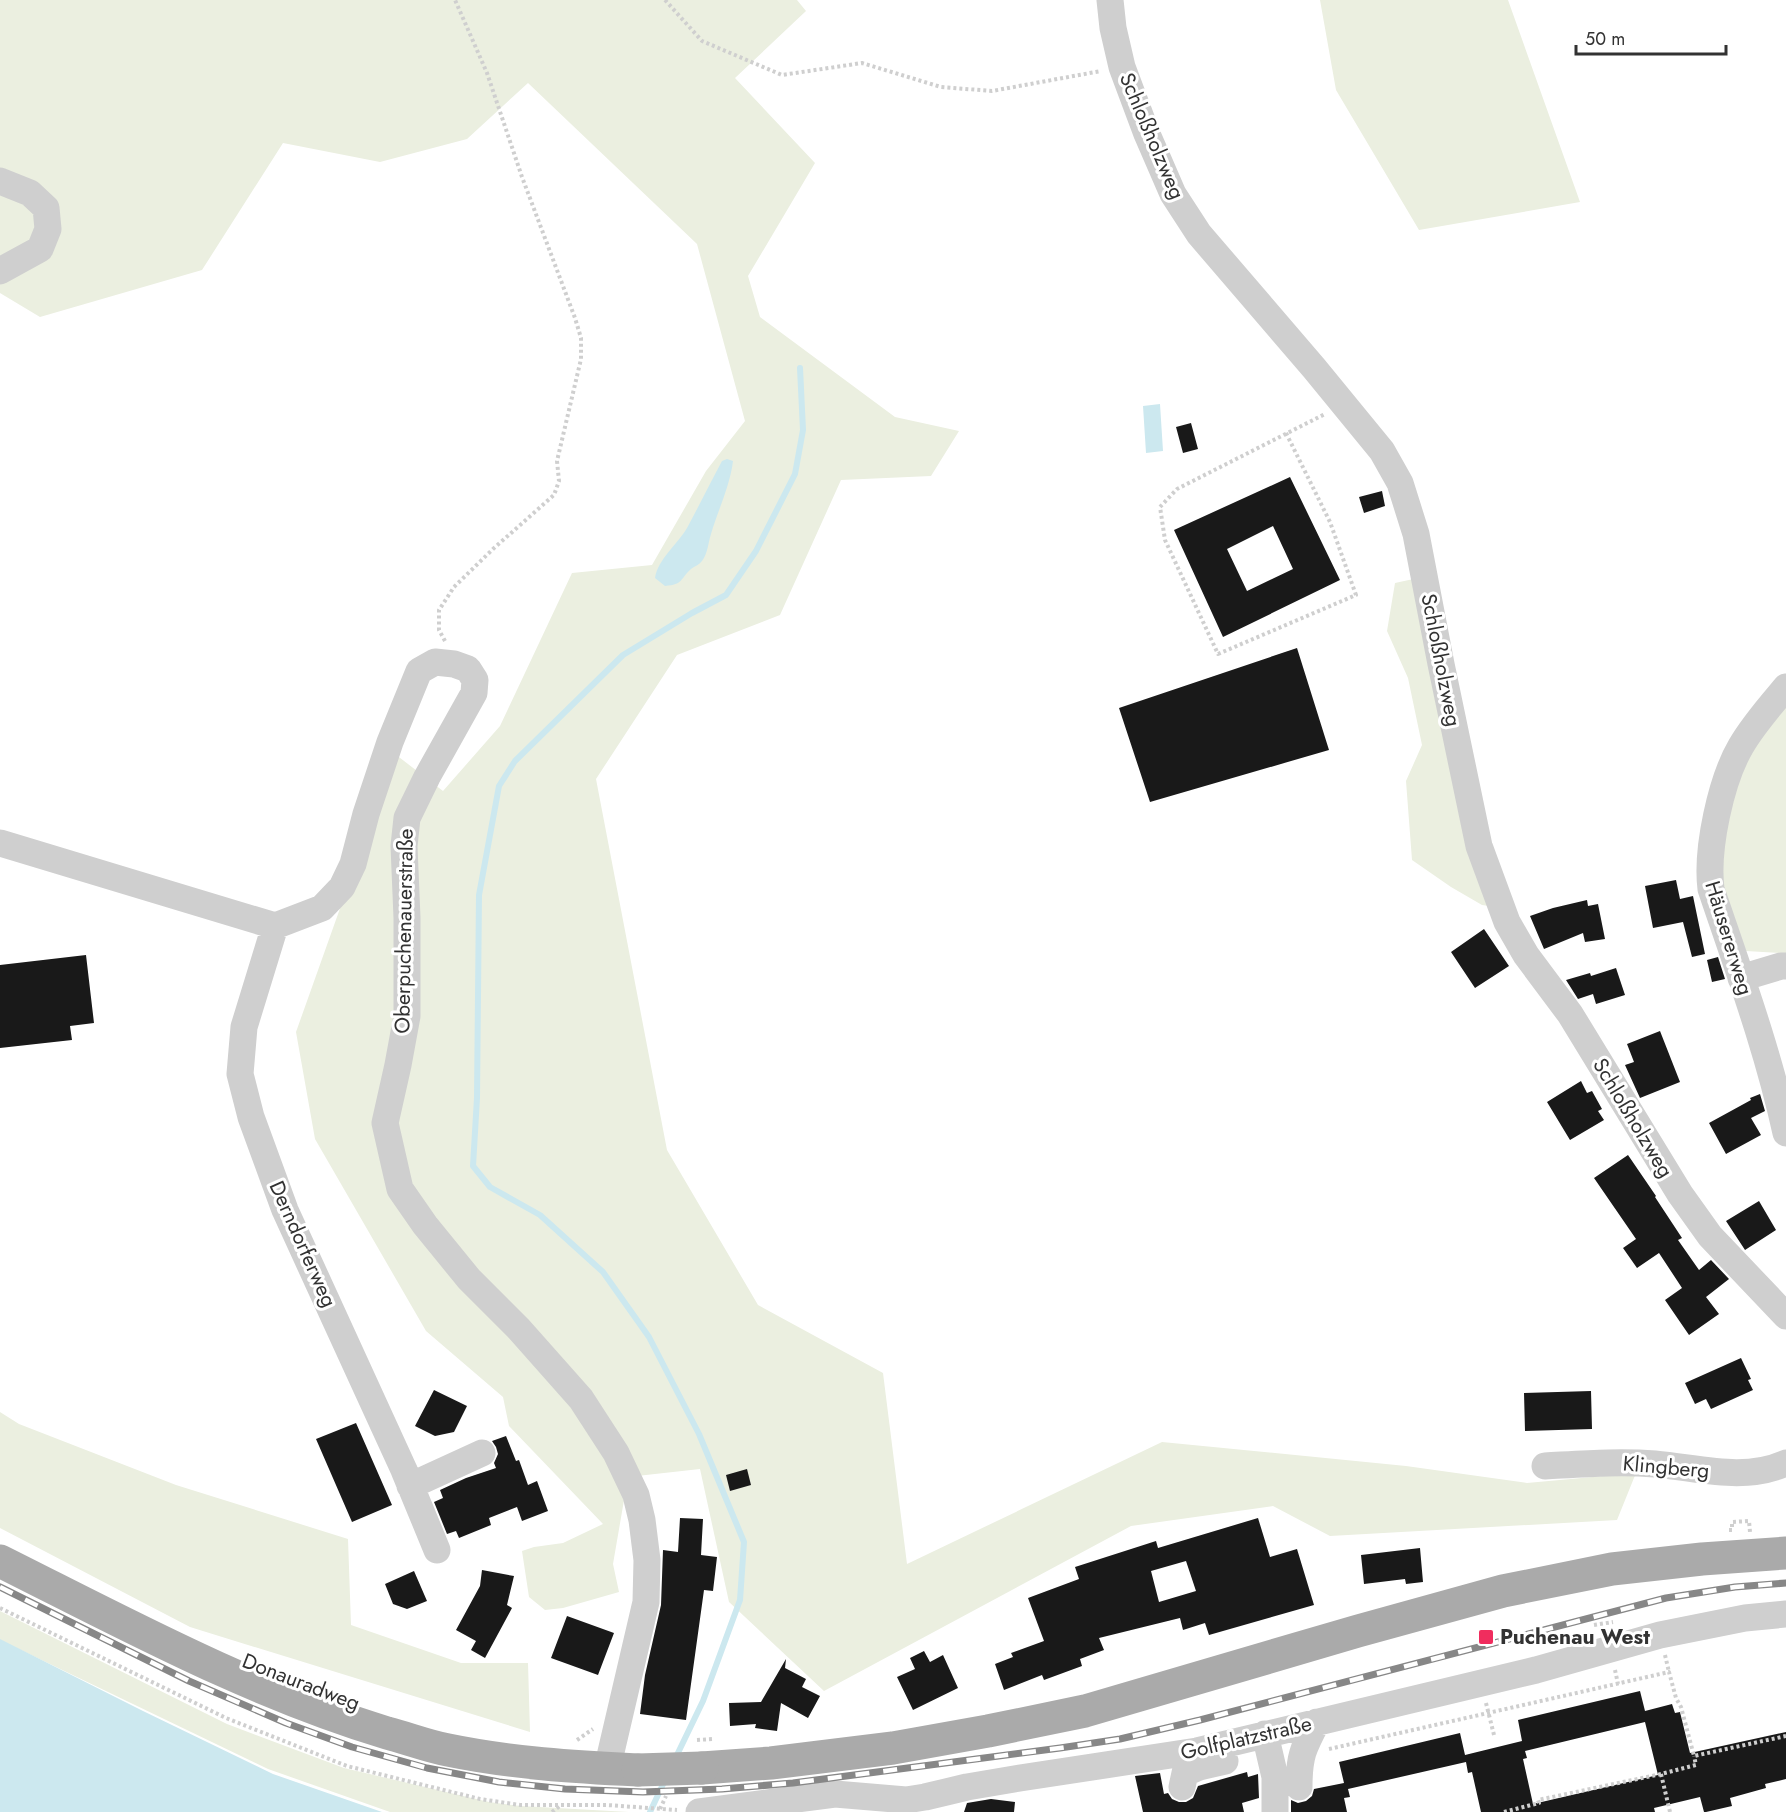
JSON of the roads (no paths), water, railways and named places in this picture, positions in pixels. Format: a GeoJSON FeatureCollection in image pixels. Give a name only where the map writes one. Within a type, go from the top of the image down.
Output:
{"type":"FeatureCollection","features":[{"type":"Feature","properties":{"kind":"main road"},"geometry":{"type":"LineString","coordinates":[[0,1561],[249,1683],[344,1720],[446,1750],[524,1763],[622,1769],[702,1768],[771,1763],[893,1748],[988,1731],[1085,1711],[1503,1591],[1612,1569],[1702,1559],[1786,1554]]}},
{"type":"Feature","properties":{"kind":"street","name":"Schloßholzweg"},"geometry":{"type":"LineString","coordinates":[[1110,0],[1113,28],[1122,67],[1173,194],[1199,234],[1382,451],[1400,483],[1416,534],[1479,846],[1507,922],[1526,955],[1570,1014],[1680,1194],[1710,1236],[1786,1316]]}},
{"type":"Feature","properties":{"kind":"street"},"geometry":{"type":"LineString","coordinates":[[0,181],[30,193],[46,208],[48,229],[40,249],[0,271]]}},
{"type":"Feature","properties":{"kind":"street","name":"Oberpuchenauerstraße"},"geometry":{"type":"LineString","coordinates":[[275,926],[322,908],[342,887],[353,864],[366,814],[390,742],[419,671],[435,662],[454,664],[468,669],[475,680],[474,693],[407,818],[404,846],[407,908],[407,1016],[385,1123],[400,1189],[425,1225],[469,1279],[581,1399],[616,1453],[636,1495],[647,1560],[646,1602],[618,1723],[622,1769]]}},
{"type":"Feature","properties":{"kind":"street","name":"Häusererweg"},"geometry":{"type":"LineString","coordinates":[[1786,687],[1741,746],[1726,779],[1712,840],[1709,872],[1711,889],[1778,1096],[1786,1133]]}},
{"type":"Feature","properties":{"kind":"street"},"geometry":{"type":"LineString","coordinates":[[0,843],[275,926]]}},
{"type":"Feature","properties":{"kind":"street","name":"Derndorferweg"},"geometry":{"type":"LineString","coordinates":[[275,926],[244,1027],[240,1074],[251,1117],[285,1210],[367,1386],[436,1550]]}},
{"type":"Feature","properties":{"kind":"street"},"geometry":{"type":"LineString","coordinates":[[1741,978],[1786,966]]}},
{"type":"Feature","properties":{"kind":"street"},"geometry":{"type":"LineString","coordinates":[[410,1486],[482,1453]]}},
{"type":"Feature","properties":{"kind":"street","name":"Klingberg"},"geometry":{"type":"LineString","coordinates":[[1545,1466],[1612,1462],[1655,1464],[1743,1474],[1765,1471],[1786,1463]]}},
{"type":"Feature","properties":{"kind":"street","name":"Golfplatzstraße"},"geometry":{"type":"LineString","coordinates":[[699,1812],[835,1794],[906,1800],[925,1805],[967,1787],[1197,1751],[1536,1670],[1660,1635],[1745,1617],[1786,1614]]}},
{"type":"Feature","properties":{"kind":"street"},"geometry":{"type":"LineString","coordinates":[[1299,1787],[1299,1764],[1305,1744],[1317,1722]]}},
{"type":"Feature","properties":{"kind":"street"},"geometry":{"type":"LineString","coordinates":[[1182,1787],[1185,1773],[1199,1767],[1253,1754],[1265,1734]]}},
{"type":"Feature","properties":{"kind":"street"},"geometry":{"type":"LineString","coordinates":[[1265,1734],[1275,1777],[1275,1812]]}},
{"type":"Feature","properties":{"kind":"water"},"geometry":{"type":"Polygon","coordinates":[[[1160,404],[1163,451],[1146,453],[1143,406],[1160,404]]]}},
{"type":"Feature","properties":{"kind":"water"},"geometry":{"type":"Polygon","coordinates":[[[727,459],[733,461],[727,489],[704,558],[678,583],[665,586],[655,578],[657,571],[687,528],[722,461],[727,459]]]}},
{"type":"Feature","properties":{"kind":"water"},"geometry":{"type":"Polygon","coordinates":[[[0,1639],[273,1774],[382,1812],[0,1812],[0,1639]]]}},
{"type":"Feature","properties":{"kind":"waterway"},"geometry":{"type":"LineString","coordinates":[[676,1757],[703,1701],[740,1600],[744,1542],[699,1434],[649,1337],[603,1272],[540,1215],[490,1187],[473,1166],[477,1098],[479,895],[499,786],[515,761],[623,655],[726,595],[756,551],[795,474],[803,430],[800,368]]}},
{"type":"Feature","properties":{"kind":"waterway"},"geometry":{"type":"LineString","coordinates":[[650,1812],[665,1780]]}},
{"type":"Feature","properties":{"kind":"railway"},"geometry":{"type":"LineString","coordinates":[[0,1587],[189,1681],[286,1723],[352,1747],[427,1768],[499,1782],[565,1789],[643,1792],[793,1783],[1120,1739],[1666,1598],[1735,1587],[1786,1583]]}},
{"type":"Feature","properties":{"kind":"place","name":"Puchenau West"},"geometry":{"type":"Point","coordinates":[1486,1637]}}]}
